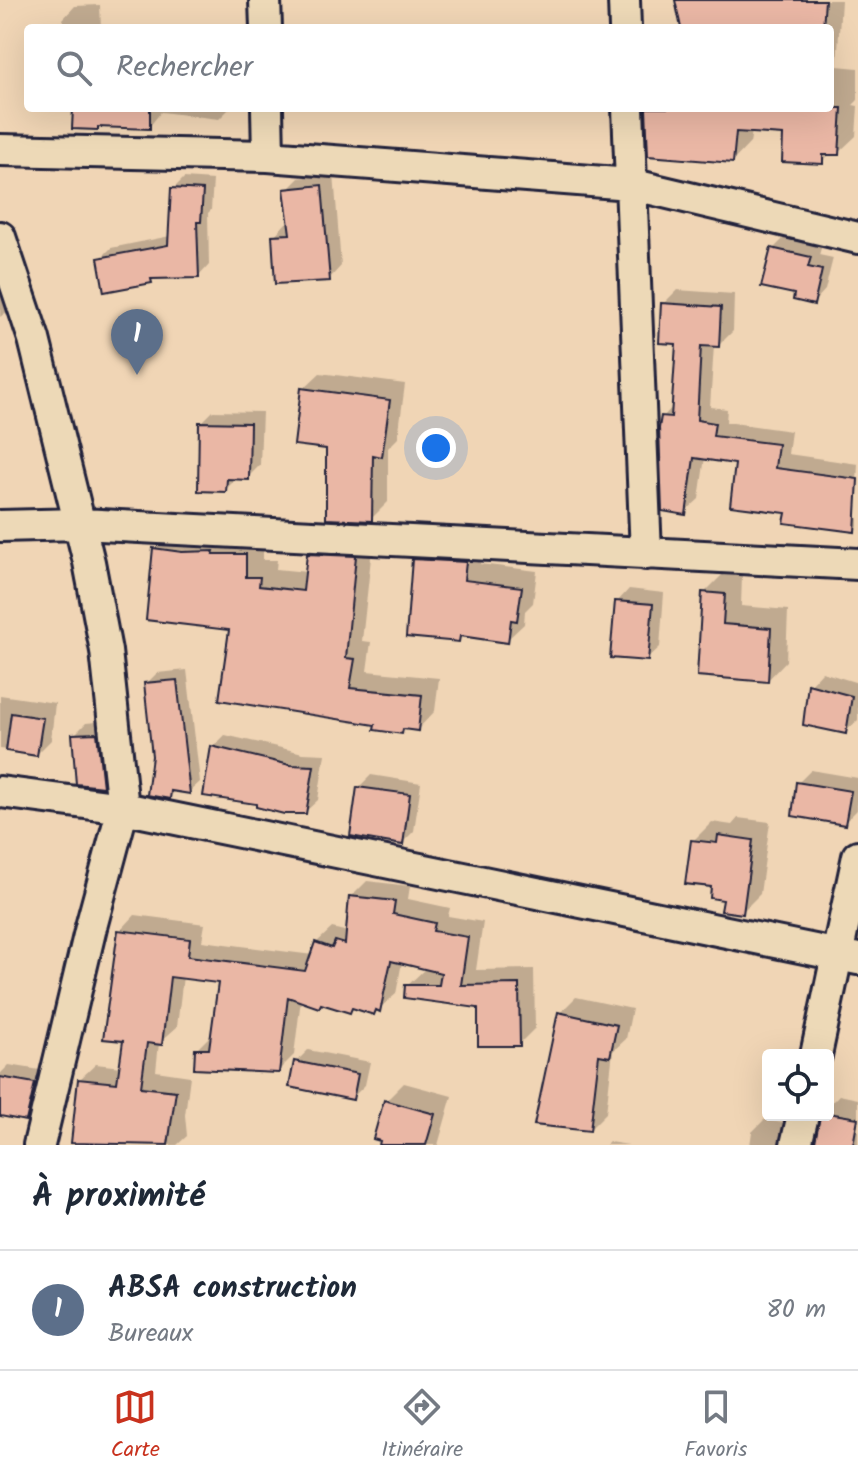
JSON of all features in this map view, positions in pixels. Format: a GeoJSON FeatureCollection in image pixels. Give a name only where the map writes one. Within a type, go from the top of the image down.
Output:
{"type":"FeatureCollection","features":[{"type":"Feature","properties":{"kind":"street"},"geometry":{"type":"LineString","coordinates":[[265,0],[266,24]]}},
{"type":"Feature","properties":{"kind":"street"},"geometry":{"type":"LineString","coordinates":[[624,0],[625,24]]}},
{"type":"Feature","properties":{"kind":"street"},"geometry":{"type":"LineString","coordinates":[[267,112],[268,156]]}},
{"type":"Feature","properties":{"kind":"street"},"geometry":{"type":"LineString","coordinates":[[628,112],[646,554]]}},
{"type":"Feature","properties":{"kind":"street"},"geometry":{"type":"LineString","coordinates":[[0,150],[268,156],[630,184],[858,238]]}},
{"type":"Feature","properties":{"kind":"street"},"geometry":{"type":"LineString","coordinates":[[0,237],[34,339],[81,524],[106,651],[123,808],[39,1145]]}},
{"type":"Feature","properties":{"kind":"street"},"geometry":{"type":"LineString","coordinates":[[0,526],[81,524],[858,564]]}},
{"type":"Feature","properties":{"kind":"street"},"geometry":{"type":"LineString","coordinates":[[0,792],[123,808],[848,957]]}},
{"type":"Feature","properties":{"kind":"street"},"geometry":{"type":"LineString","coordinates":[[818,1049],[848,957],[858,856]]}},
{"type":"Feature","properties":{"kind":"street"},"geometry":{"type":"LineString","coordinates":[[796,1145],[802,1121]]}},
{"type":"Feature","properties":{"kind":"building"},"geometry":{"type":"Polygon","coordinates":[[[675,0],[825,0],[823,24],[680,24],[675,0]]]}},
{"type":"Feature","properties":{"kind":"building"},"geometry":{"type":"Polygon","coordinates":[[[834,108],[842,108],[839,155],[823,155],[823,164],[782,162],[783,135],[736,132],[733,163],[648,156],[646,112],[834,112],[834,108]]]}},
{"type":"Feature","properties":{"kind":"building"},"geometry":{"type":"Polygon","coordinates":[[[73,112],[150,112],[150,129],[72,129],[73,112]]]}},
{"type":"Feature","properties":{"kind":"building"},"geometry":{"type":"Polygon","coordinates":[[[322,185],[330,281],[275,284],[272,235],[290,234],[284,189],[322,185]]]}},
{"type":"Feature","properties":{"kind":"building"},"geometry":{"type":"Polygon","coordinates":[[[171,188],[203,190],[201,222],[197,222],[199,278],[151,279],[152,283],[104,292],[98,258],[168,245],[171,188]]]}},
{"type":"Feature","properties":{"kind":"building"},"geometry":{"type":"Polygon","coordinates":[[[771,248],[811,257],[808,267],[822,270],[814,305],[793,300],[794,294],[761,287],[771,248]]]}},
{"type":"Feature","properties":{"kind":"building"},"geometry":{"type":"Polygon","coordinates":[[[661,303],[721,307],[719,347],[701,346],[697,420],[715,423],[713,436],[778,444],[775,468],[858,479],[855,532],[784,523],[786,513],[730,506],[735,464],[694,458],[686,515],[662,511],[659,428],[661,416],[671,417],[676,344],[659,343],[661,303]]]}},
{"type":"Feature","properties":{"kind":"building"},"geometry":{"type":"Polygon","coordinates":[[[301,388],[390,400],[382,457],[373,455],[372,521],[326,519],[326,449],[294,445],[301,388]]]}},
{"type":"Feature","properties":{"kind":"building"},"geometry":{"type":"Polygon","coordinates":[[[199,422],[250,423],[249,480],[227,479],[226,492],[198,491],[199,422]]]}},
{"type":"Feature","properties":{"kind":"building"},"geometry":{"type":"Polygon","coordinates":[[[153,548],[246,554],[246,577],[260,577],[259,586],[303,591],[307,554],[356,556],[346,658],[355,659],[350,688],[422,695],[418,731],[403,729],[402,734],[374,730],[375,725],[219,700],[229,630],[146,620],[153,548]]]}},
{"type":"Feature","properties":{"kind":"building"},"geometry":{"type":"Polygon","coordinates":[[[412,559],[466,562],[464,580],[522,587],[517,621],[511,620],[508,643],[460,636],[459,642],[406,637],[412,559]]]}},
{"type":"Feature","properties":{"kind":"building"},"geometry":{"type":"Polygon","coordinates":[[[702,592],[725,594],[723,624],[771,628],[768,682],[697,676],[702,592]]]}},
{"type":"Feature","properties":{"kind":"building"},"geometry":{"type":"Polygon","coordinates":[[[615,601],[653,604],[648,661],[610,658],[615,601]]]}},
{"type":"Feature","properties":{"kind":"building"},"geometry":{"type":"Polygon","coordinates":[[[177,680],[190,794],[171,791],[170,799],[147,795],[152,756],[144,683],[177,680]]]}},
{"type":"Feature","properties":{"kind":"building"},"geometry":{"type":"Polygon","coordinates":[[[808,684],[852,696],[846,734],[803,725],[808,684]]]}},
{"type":"Feature","properties":{"kind":"building"},"geometry":{"type":"Polygon","coordinates":[[[11,713],[43,718],[37,756],[6,751],[11,713]]]}},
{"type":"Feature","properties":{"kind":"building"},"geometry":{"type":"Polygon","coordinates":[[[97,733],[103,787],[76,784],[72,734],[97,733]]]}},
{"type":"Feature","properties":{"kind":"building"},"geometry":{"type":"Polygon","coordinates":[[[211,746],[290,765],[314,766],[306,814],[284,814],[256,807],[256,804],[203,796],[211,746]]]}},
{"type":"Feature","properties":{"kind":"building"},"geometry":{"type":"Polygon","coordinates":[[[796,782],[851,791],[845,825],[792,816],[796,782]]]}},
{"type":"Feature","properties":{"kind":"building"},"geometry":{"type":"Polygon","coordinates":[[[357,787],[410,794],[403,845],[350,836],[357,787]]]}},
{"type":"Feature","properties":{"kind":"building"},"geometry":{"type":"Polygon","coordinates":[[[718,835],[753,840],[743,914],[721,911],[723,900],[710,898],[711,887],[685,884],[691,840],[717,843],[718,835]]]}},
{"type":"Feature","properties":{"kind":"building"},"geometry":{"type":"Polygon","coordinates":[[[349,896],[395,901],[393,914],[435,923],[433,931],[468,937],[461,985],[519,984],[520,1046],[478,1046],[478,1008],[404,998],[405,985],[439,985],[441,973],[391,961],[380,1012],[376,1010],[374,1015],[352,1008],[350,1013],[321,1004],[319,1008],[288,997],[279,1073],[194,1069],[195,1049],[209,1049],[218,983],[170,977],[162,1045],[147,1043],[141,1087],[176,1091],[168,1145],[71,1143],[78,1079],[117,1083],[123,1041],[103,1039],[118,930],[190,939],[188,956],[305,971],[315,942],[332,948],[335,941],[345,944],[349,896]]]}},
{"type":"Feature","properties":{"kind":"building"},"geometry":{"type":"Polygon","coordinates":[[[558,1012],[617,1025],[610,1057],[599,1055],[590,1131],[534,1125],[558,1012]]]}},
{"type":"Feature","properties":{"kind":"building"},"geometry":{"type":"Polygon","coordinates":[[[294,1061],[358,1074],[353,1100],[289,1087],[294,1061]]]}},
{"type":"Feature","properties":{"kind":"building"},"geometry":{"type":"Polygon","coordinates":[[[0,1077],[35,1083],[26,1121],[0,1116],[0,1077]]]}},
{"type":"Feature","properties":{"kind":"building"},"geometry":{"type":"Polygon","coordinates":[[[384,1100],[435,1114],[426,1145],[379,1145],[380,1141],[373,1139],[384,1100]]]}},
{"type":"Feature","properties":{"kind":"building"},"geometry":{"type":"Polygon","coordinates":[[[834,1114],[858,1118],[853,1145],[815,1142],[819,1121],[834,1121],[834,1114]]]}},
{"type":"Feature","properties":{"kind":"place","name":"ABSA construction"},"geometry":{"type":"Point","coordinates":[137,375]}}]}
